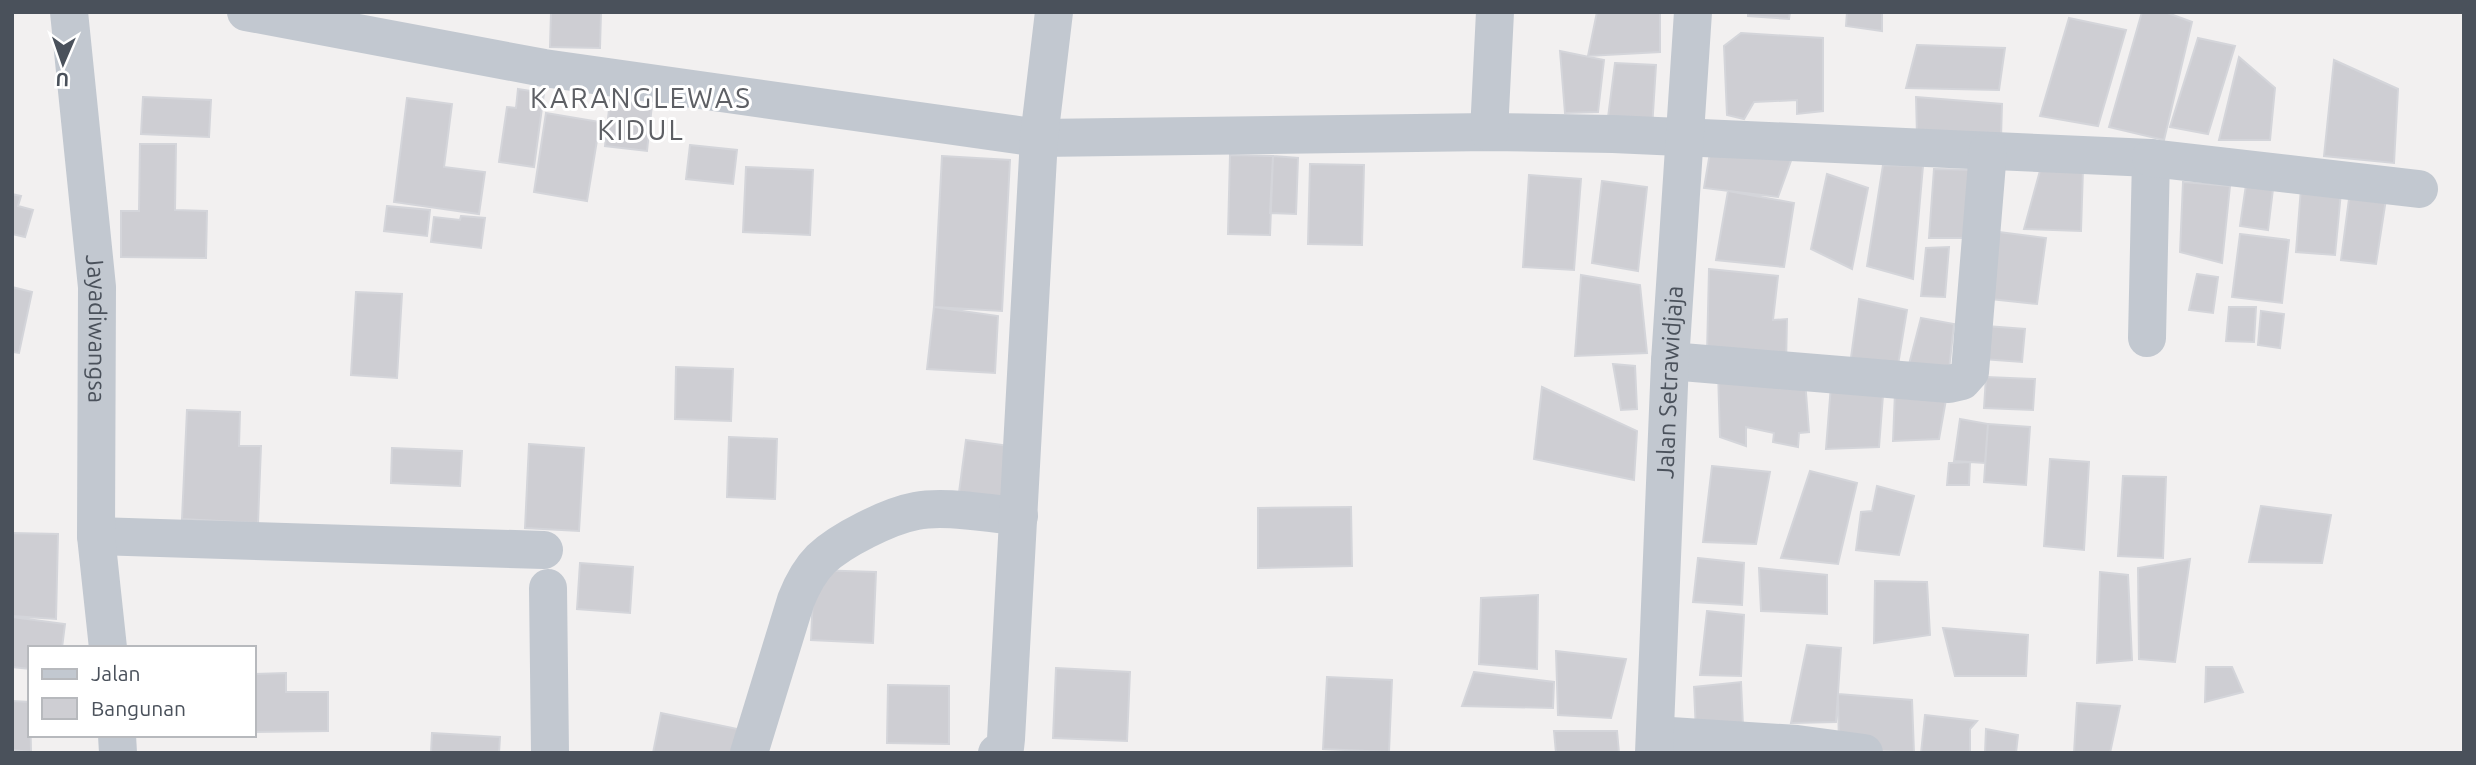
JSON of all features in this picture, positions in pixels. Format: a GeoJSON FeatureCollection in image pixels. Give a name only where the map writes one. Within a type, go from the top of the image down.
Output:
{"type":"FeatureCollection","features":[{"type":"Feature","properties":{"kind":"street","name":"Jayadiwangsa"},"geometry":{"type":"LineString","coordinates":[[69,12],[97,287],[96,536],[108,646]]}},
{"type":"Feature","properties":{"kind":"street"},"geometry":{"type":"LineString","coordinates":[[246,12],[544,68],[1039,138],[1489,132],[1684,138],[2151,158],[2419,189]]}},
{"type":"Feature","properties":{"kind":"street"},"geometry":{"type":"LineString","coordinates":[[997,753],[1005,748],[1006,739],[1039,138],[1054,12]]}},
{"type":"Feature","properties":{"kind":"street"},"geometry":{"type":"LineString","coordinates":[[1489,132],[1495,12]]}},
{"type":"Feature","properties":{"kind":"street","name":"Jalan Setrawidjaja"},"geometry":{"type":"LineString","coordinates":[[1654,744],[1670,361],[1693,12]]}},
{"type":"Feature","properties":{"kind":"street"},"geometry":{"type":"LineString","coordinates":[[1670,361],[1949,384],[1962,381],[1970,372],[1988,151]]}},
{"type":"Feature","properties":{"kind":"street"},"geometry":{"type":"LineString","coordinates":[[2147,338],[2151,158]]}},
{"type":"Feature","properties":{"kind":"street"},"geometry":{"type":"LineString","coordinates":[[750,753],[796,600],[805,579],[830,551],[866,531],[918,510],[1019,516]]}},
{"type":"Feature","properties":{"kind":"street"},"geometry":{"type":"LineString","coordinates":[[96,536],[544,550]]}},
{"type":"Feature","properties":{"kind":"street"},"geometry":{"type":"LineString","coordinates":[[548,588],[550,753]]}},
{"type":"Feature","properties":{"kind":"street"},"geometry":{"type":"LineString","coordinates":[[1654,744],[1797,744],[1864,753]]}},
{"type":"Feature","properties":{"kind":"building"},"geometry":{"type":"Polygon","coordinates":[[[551,12],[601,12],[600,48],[550,47],[551,12]]]}},
{"type":"Feature","properties":{"kind":"building"},"geometry":{"type":"Polygon","coordinates":[[[1597,12],[1660,12],[1660,52],[1588,56],[1597,12]]]}},
{"type":"Feature","properties":{"kind":"building"},"geometry":{"type":"Polygon","coordinates":[[[1748,12],[1790,12],[1789,19],[1748,16],[1748,12]]]}},
{"type":"Feature","properties":{"kind":"building"},"geometry":{"type":"Polygon","coordinates":[[[1847,12],[1882,12],[1882,31],[1846,26],[1847,12]]]}},
{"type":"Feature","properties":{"kind":"building"},"geometry":{"type":"Polygon","coordinates":[[[2142,12],[2165,12],[2192,22],[2164,140],[2109,127],[2142,12]]]}},
{"type":"Feature","properties":{"kind":"building"},"geometry":{"type":"Polygon","coordinates":[[[2069,18],[2126,30],[2098,126],[2040,116],[2069,18]]]}},
{"type":"Feature","properties":{"kind":"building"},"geometry":{"type":"Polygon","coordinates":[[[1741,33],[1823,38],[1823,111],[1797,114],[1797,100],[1754,102],[1744,119],[1727,115],[1724,46],[1741,33]]]}},
{"type":"Feature","properties":{"kind":"building"},"geometry":{"type":"Polygon","coordinates":[[[2198,38],[2235,46],[2208,134],[2170,127],[2198,38]]]}},
{"type":"Feature","properties":{"kind":"building"},"geometry":{"type":"Polygon","coordinates":[[[1917,45],[2005,48],[1999,90],[1906,88],[1917,45]]]}},
{"type":"Feature","properties":{"kind":"building"},"geometry":{"type":"Polygon","coordinates":[[[1560,51],[1604,60],[1598,112],[1565,113],[1560,51]]]}},
{"type":"Feature","properties":{"kind":"building"},"geometry":{"type":"Polygon","coordinates":[[[2239,57],[2275,88],[2270,140],[2219,140],[2239,57]]]}},
{"type":"Feature","properties":{"kind":"building"},"geometry":{"type":"Polygon","coordinates":[[[2334,60],[2398,89],[2394,163],[2324,156],[2334,60]]]}},
{"type":"Feature","properties":{"kind":"building"},"geometry":{"type":"Polygon","coordinates":[[[1615,63],[1656,65],[1652,129],[1607,125],[1615,63]]]}},
{"type":"Feature","properties":{"kind":"building"},"geometry":{"type":"Polygon","coordinates":[[[518,89],[544,93],[534,167],[499,162],[507,107],[516,108],[518,89]]]}},
{"type":"Feature","properties":{"kind":"building"},"geometry":{"type":"Polygon","coordinates":[[[143,97],[211,100],[209,137],[141,134],[143,97]]]}},
{"type":"Feature","properties":{"kind":"building"},"geometry":{"type":"Polygon","coordinates":[[[1916,97],[2002,104],[2001,138],[1917,135],[1916,97]]]}},
{"type":"Feature","properties":{"kind":"building"},"geometry":{"type":"Polygon","coordinates":[[[407,98],[452,104],[444,167],[485,172],[479,214],[394,202],[407,98]]]}},
{"type":"Feature","properties":{"kind":"building"},"geometry":{"type":"Polygon","coordinates":[[[610,100],[652,105],[647,151],[605,146],[610,100]]]}},
{"type":"Feature","properties":{"kind":"building"},"geometry":{"type":"Polygon","coordinates":[[[546,113],[600,122],[587,201],[534,192],[546,113]]]}},
{"type":"Feature","properties":{"kind":"building"},"geometry":{"type":"Polygon","coordinates":[[[1712,141],[1792,158],[1778,197],[1704,188],[1712,141]]]}},
{"type":"Feature","properties":{"kind":"building"},"geometry":{"type":"Polygon","coordinates":[[[140,144],[176,144],[175,210],[207,211],[206,258],[121,257],[121,211],[139,211],[140,144]]]}},
{"type":"Feature","properties":{"kind":"building"},"geometry":{"type":"Polygon","coordinates":[[[690,145],[737,150],[733,184],[686,179],[690,145]]]}},
{"type":"Feature","properties":{"kind":"building"},"geometry":{"type":"Polygon","coordinates":[[[1230,155],[1273,156],[1270,235],[1228,234],[1230,155]]]}},
{"type":"Feature","properties":{"kind":"building"},"geometry":{"type":"Polygon","coordinates":[[[942,156],[1010,160],[1002,311],[934,307],[942,156]]]}},
{"type":"Feature","properties":{"kind":"building"},"geometry":{"type":"Polygon","coordinates":[[[1273,156],[1298,158],[1296,214],[1270,213],[1273,156]]]}},
{"type":"Feature","properties":{"kind":"building"},"geometry":{"type":"Polygon","coordinates":[[[1310,164],[1364,165],[1362,245],[1308,244],[1310,164]]]}},
{"type":"Feature","properties":{"kind":"building"},"geometry":{"type":"Polygon","coordinates":[[[1883,165],[1923,166],[1913,279],[1867,266],[1883,165]]]}},
{"type":"Feature","properties":{"kind":"building"},"geometry":{"type":"Polygon","coordinates":[[[746,167],[813,170],[810,235],[743,232],[746,167]]]}},
{"type":"Feature","properties":{"kind":"building"},"geometry":{"type":"Polygon","coordinates":[[[2041,167],[2083,169],[2081,231],[2024,229],[2041,167]]]}},
{"type":"Feature","properties":{"kind":"building"},"geometry":{"type":"Polygon","coordinates":[[[1934,169],[1978,170],[1970,238],[1929,238],[1934,169]]]}},
{"type":"Feature","properties":{"kind":"building"},"geometry":{"type":"Polygon","coordinates":[[[1827,174],[1868,188],[1852,269],[1811,249],[1827,174]]]}},
{"type":"Feature","properties":{"kind":"building"},"geometry":{"type":"Polygon","coordinates":[[[1529,175],[1581,179],[1574,270],[1523,267],[1529,175]]]}},
{"type":"Feature","properties":{"kind":"building"},"geometry":{"type":"Polygon","coordinates":[[[2247,178],[2274,181],[2268,230],[2240,226],[2247,178]]]}},
{"type":"Feature","properties":{"kind":"building"},"geometry":{"type":"Polygon","coordinates":[[[1602,181],[1647,187],[1638,271],[1592,263],[1602,181]]]}},
{"type":"Feature","properties":{"kind":"building"},"geometry":{"type":"Polygon","coordinates":[[[2183,182],[2230,186],[2222,263],[2180,252],[2183,182]]]}},
{"type":"Feature","properties":{"kind":"building"},"geometry":{"type":"Polygon","coordinates":[[[2301,188],[2341,192],[2335,255],[2296,252],[2301,188]]]}},
{"type":"Feature","properties":{"kind":"building"},"geometry":{"type":"Polygon","coordinates":[[[1728,191],[1794,203],[1784,267],[1716,260],[1728,191]]]}},
{"type":"Feature","properties":{"kind":"building"},"geometry":{"type":"Polygon","coordinates":[[[12,194],[21,196],[18,206],[33,210],[25,237],[12,234],[12,194]]]}},
{"type":"Feature","properties":{"kind":"building"},"geometry":{"type":"Polygon","coordinates":[[[2349,199],[2386,199],[2376,264],[2341,260],[2349,199]]]}},
{"type":"Feature","properties":{"kind":"building"},"geometry":{"type":"Polygon","coordinates":[[[387,206],[430,210],[427,236],[384,231],[387,206]]]}},
{"type":"Feature","properties":{"kind":"building"},"geometry":{"type":"Polygon","coordinates":[[[461,216],[485,218],[481,248],[431,242],[434,217],[460,220],[461,216]]]}},
{"type":"Feature","properties":{"kind":"building"},"geometry":{"type":"Polygon","coordinates":[[[1999,232],[2046,238],[2037,304],[1991,299],[1999,232]]]}},
{"type":"Feature","properties":{"kind":"building"},"geometry":{"type":"Polygon","coordinates":[[[2240,234],[2289,240],[2282,303],[2232,297],[2240,234]]]}},
{"type":"Feature","properties":{"kind":"building"},"geometry":{"type":"Polygon","coordinates":[[[1949,247],[1945,297],[1921,296],[1926,248],[1949,247]]]}},
{"type":"Feature","properties":{"kind":"building"},"geometry":{"type":"Polygon","coordinates":[[[1709,269],[1778,276],[1773,320],[1787,319],[1786,365],[1707,354],[1709,269]]]}},
{"type":"Feature","properties":{"kind":"building"},"geometry":{"type":"Polygon","coordinates":[[[2197,274],[2218,277],[2213,313],[2189,310],[2197,274]]]}},
{"type":"Feature","properties":{"kind":"building"},"geometry":{"type":"Polygon","coordinates":[[[1581,275],[1640,285],[1647,353],[1575,356],[1581,275]]]}},
{"type":"Feature","properties":{"kind":"building"},"geometry":{"type":"Polygon","coordinates":[[[12,287],[32,292],[19,353],[12,352],[12,287]]]}},
{"type":"Feature","properties":{"kind":"building"},"geometry":{"type":"Polygon","coordinates":[[[356,292],[402,294],[397,378],[351,375],[356,292]]]}},
{"type":"Feature","properties":{"kind":"building"},"geometry":{"type":"Polygon","coordinates":[[[1859,299],[1907,310],[1897,371],[1850,365],[1859,299]]]}},
{"type":"Feature","properties":{"kind":"building"},"geometry":{"type":"Polygon","coordinates":[[[934,307],[998,316],[995,373],[927,369],[934,307]]]}},
{"type":"Feature","properties":{"kind":"building"},"geometry":{"type":"Polygon","coordinates":[[[2229,307],[2256,307],[2254,342],[2226,341],[2229,307]]]}},
{"type":"Feature","properties":{"kind":"building"},"geometry":{"type":"Polygon","coordinates":[[[2261,311],[2284,314],[2280,348],[2258,345],[2261,311]]]}},
{"type":"Feature","properties":{"kind":"building"},"geometry":{"type":"Polygon","coordinates":[[[1921,318],[1954,324],[1948,379],[1906,376],[1921,318]]]}},
{"type":"Feature","properties":{"kind":"building"},"geometry":{"type":"Polygon","coordinates":[[[1986,326],[2025,329],[2022,362],[1983,359],[1986,326]]]}},
{"type":"Feature","properties":{"kind":"building"},"geometry":{"type":"Polygon","coordinates":[[[1613,364],[1635,366],[1637,409],[1621,410],[1613,364]]]}},
{"type":"Feature","properties":{"kind":"building"},"geometry":{"type":"Polygon","coordinates":[[[676,367],[733,369],[731,421],[675,419],[676,367]]]}},
{"type":"Feature","properties":{"kind":"building"},"geometry":{"type":"Polygon","coordinates":[[[1718,371],[1805,380],[1809,432],[1799,433],[1798,447],[1773,442],[1774,433],[1746,427],[1746,446],[1720,437],[1718,371]]]}},
{"type":"Feature","properties":{"kind":"building"},"geometry":{"type":"Polygon","coordinates":[[[1986,377],[2035,379],[2033,410],[1984,408],[1986,377]]]}},
{"type":"Feature","properties":{"kind":"building"},"geometry":{"type":"Polygon","coordinates":[[[1831,385],[1883,395],[1879,447],[1826,449],[1831,385]]]}},
{"type":"Feature","properties":{"kind":"building"},"geometry":{"type":"Polygon","coordinates":[[[1542,387],[1637,431],[1634,480],[1534,459],[1542,387]]]}},
{"type":"Feature","properties":{"kind":"building"},"geometry":{"type":"Polygon","coordinates":[[[1895,392],[1947,394],[1939,439],[1893,441],[1895,392]]]}},
{"type":"Feature","properties":{"kind":"building"},"geometry":{"type":"Polygon","coordinates":[[[187,410],[240,412],[239,446],[261,446],[258,523],[182,519],[187,410]]]}},
{"type":"Feature","properties":{"kind":"building"},"geometry":{"type":"Polygon","coordinates":[[[1960,419],[1988,424],[1985,463],[1954,461],[1960,419]]]}},
{"type":"Feature","properties":{"kind":"building"},"geometry":{"type":"Polygon","coordinates":[[[1988,424],[2030,427],[2026,485],[1984,482],[1988,424]]]}},
{"type":"Feature","properties":{"kind":"building"},"geometry":{"type":"Polygon","coordinates":[[[729,437],[777,439],[775,499],[727,497],[729,437]]]}},
{"type":"Feature","properties":{"kind":"building"},"geometry":{"type":"Polygon","coordinates":[[[966,440],[1010,446],[1002,506],[958,500],[966,440]]]}},
{"type":"Feature","properties":{"kind":"building"},"geometry":{"type":"Polygon","coordinates":[[[529,444],[584,448],[579,531],[525,528],[529,444]]]}},
{"type":"Feature","properties":{"kind":"building"},"geometry":{"type":"Polygon","coordinates":[[[392,448],[462,451],[460,486],[391,483],[392,448]]]}},
{"type":"Feature","properties":{"kind":"building"},"geometry":{"type":"Polygon","coordinates":[[[2050,459],[2089,462],[2084,550],[2044,546],[2050,459]]]}},
{"type":"Feature","properties":{"kind":"building"},"geometry":{"type":"Polygon","coordinates":[[[1970,462],[1969,485],[1947,485],[1949,463],[1970,462]]]}},
{"type":"Feature","properties":{"kind":"building"},"geometry":{"type":"Polygon","coordinates":[[[1712,466],[1770,472],[1756,544],[1703,542],[1712,466]]]}},
{"type":"Feature","properties":{"kind":"building"},"geometry":{"type":"Polygon","coordinates":[[[1810,471],[1857,483],[1838,564],[1781,558],[1810,471]]]}},
{"type":"Feature","properties":{"kind":"building"},"geometry":{"type":"Polygon","coordinates":[[[2123,476],[2166,477],[2163,558],[2118,556],[2123,476]]]}},
{"type":"Feature","properties":{"kind":"building"},"geometry":{"type":"Polygon","coordinates":[[[1877,486],[1914,496],[1899,555],[1856,550],[1861,512],[1872,511],[1877,486]]]}},
{"type":"Feature","properties":{"kind":"building"},"geometry":{"type":"Polygon","coordinates":[[[2261,506],[2331,515],[2322,563],[2249,562],[2261,506]]]}},
{"type":"Feature","properties":{"kind":"building"},"geometry":{"type":"Polygon","coordinates":[[[1351,507],[1352,566],[1258,568],[1258,508],[1351,507]]]}},
{"type":"Feature","properties":{"kind":"building"},"geometry":{"type":"Polygon","coordinates":[[[12,533],[58,534],[56,619],[12,616],[12,533]]]}},
{"type":"Feature","properties":{"kind":"building"},"geometry":{"type":"Polygon","coordinates":[[[1698,558],[1744,563],[1742,605],[1693,602],[1698,558]]]}},
{"type":"Feature","properties":{"kind":"building"},"geometry":{"type":"Polygon","coordinates":[[[2190,559],[2175,662],[2139,659],[2138,568],[2190,559]]]}},
{"type":"Feature","properties":{"kind":"building"},"geometry":{"type":"Polygon","coordinates":[[[580,563],[633,567],[630,613],[577,609],[580,563]]]}},
{"type":"Feature","properties":{"kind":"building"},"geometry":{"type":"Polygon","coordinates":[[[1759,568],[1827,575],[1827,614],[1761,611],[1759,568]]]}},
{"type":"Feature","properties":{"kind":"building"},"geometry":{"type":"Polygon","coordinates":[[[814,570],[876,572],[873,643],[811,640],[814,570]]]}},
{"type":"Feature","properties":{"kind":"building"},"geometry":{"type":"Polygon","coordinates":[[[2100,572],[2128,575],[2132,660],[2097,663],[2100,572]]]}},
{"type":"Feature","properties":{"kind":"building"},"geometry":{"type":"Polygon","coordinates":[[[1875,581],[1927,582],[1930,635],[1874,643],[1875,581]]]}},
{"type":"Feature","properties":{"kind":"building"},"geometry":{"type":"Polygon","coordinates":[[[1538,595],[1537,669],[1479,664],[1481,598],[1538,595]]]}},
{"type":"Feature","properties":{"kind":"building"},"geometry":{"type":"Polygon","coordinates":[[[1707,611],[1744,615],[1741,676],[1700,675],[1707,611]]]}},
{"type":"Feature","properties":{"kind":"building"},"geometry":{"type":"Polygon","coordinates":[[[12,617],[65,624],[62,646],[28,646],[28,669],[12,667],[12,617]]]}},
{"type":"Feature","properties":{"kind":"building"},"geometry":{"type":"Polygon","coordinates":[[[1943,628],[2028,635],[2026,676],[1955,676],[1943,628]]]}},
{"type":"Feature","properties":{"kind":"building"},"geometry":{"type":"Polygon","coordinates":[[[1807,645],[1841,648],[1836,722],[1791,723],[1807,645]]]}},
{"type":"Feature","properties":{"kind":"building"},"geometry":{"type":"Polygon","coordinates":[[[1556,651],[1626,659],[1611,718],[1558,715],[1556,651]]]}},
{"type":"Feature","properties":{"kind":"building"},"geometry":{"type":"Polygon","coordinates":[[[2206,667],[2232,667],[2243,692],[2205,702],[2206,667]]]}},
{"type":"Feature","properties":{"kind":"building"},"geometry":{"type":"Polygon","coordinates":[[[1056,668],[1130,672],[1127,741],[1053,738],[1056,668]]]}},
{"type":"Feature","properties":{"kind":"building"},"geometry":{"type":"Polygon","coordinates":[[[1474,672],[1554,682],[1553,708],[1462,706],[1474,672]]]}},
{"type":"Feature","properties":{"kind":"building"},"geometry":{"type":"Polygon","coordinates":[[[286,673],[286,692],[328,692],[328,731],[256,732],[256,674],[286,673]]]}},
{"type":"Feature","properties":{"kind":"building"},"geometry":{"type":"Polygon","coordinates":[[[1327,677],[1392,680],[1389,752],[1323,749],[1327,677]]]}},
{"type":"Feature","properties":{"kind":"building"},"geometry":{"type":"Polygon","coordinates":[[[1741,682],[1743,726],[1696,732],[1694,687],[1741,682]]]}},
{"type":"Feature","properties":{"kind":"building"},"geometry":{"type":"Polygon","coordinates":[[[888,685],[949,686],[949,744],[887,743],[888,685]]]}},
{"type":"Feature","properties":{"kind":"building"},"geometry":{"type":"Polygon","coordinates":[[[1838,694],[1912,700],[1914,753],[1839,748],[1838,694]]]}},
{"type":"Feature","properties":{"kind":"building"},"geometry":{"type":"Polygon","coordinates":[[[12,701],[28,702],[31,752],[12,750],[12,701]]]}},
{"type":"Feature","properties":{"kind":"building"},"geometry":{"type":"Polygon","coordinates":[[[2077,703],[2120,706],[2110,753],[2074,753],[2077,703]]]}},
{"type":"Feature","properties":{"kind":"building"},"geometry":{"type":"Polygon","coordinates":[[[661,713],[742,730],[737,753],[653,753],[661,713]]]}},
{"type":"Feature","properties":{"kind":"building"},"geometry":{"type":"Polygon","coordinates":[[[1925,715],[1977,721],[1970,729],[1970,753],[1921,753],[1925,715]]]}},
{"type":"Feature","properties":{"kind":"building"},"geometry":{"type":"Polygon","coordinates":[[[1986,729],[2018,735],[2016,753],[1985,753],[1986,729]]]}},
{"type":"Feature","properties":{"kind":"building"},"geometry":{"type":"Polygon","coordinates":[[[1554,731],[1617,731],[1619,753],[1556,753],[1554,731]]]}},
{"type":"Feature","properties":{"kind":"building"},"geometry":{"type":"Polygon","coordinates":[[[432,733],[500,737],[499,753],[431,753],[432,733]]]}},
{"type":"Feature","properties":{"kind":"district","name":"KARANGLEWAS KIDUL"},"geometry":{"type":"Point","coordinates":[641,114]}}]}
